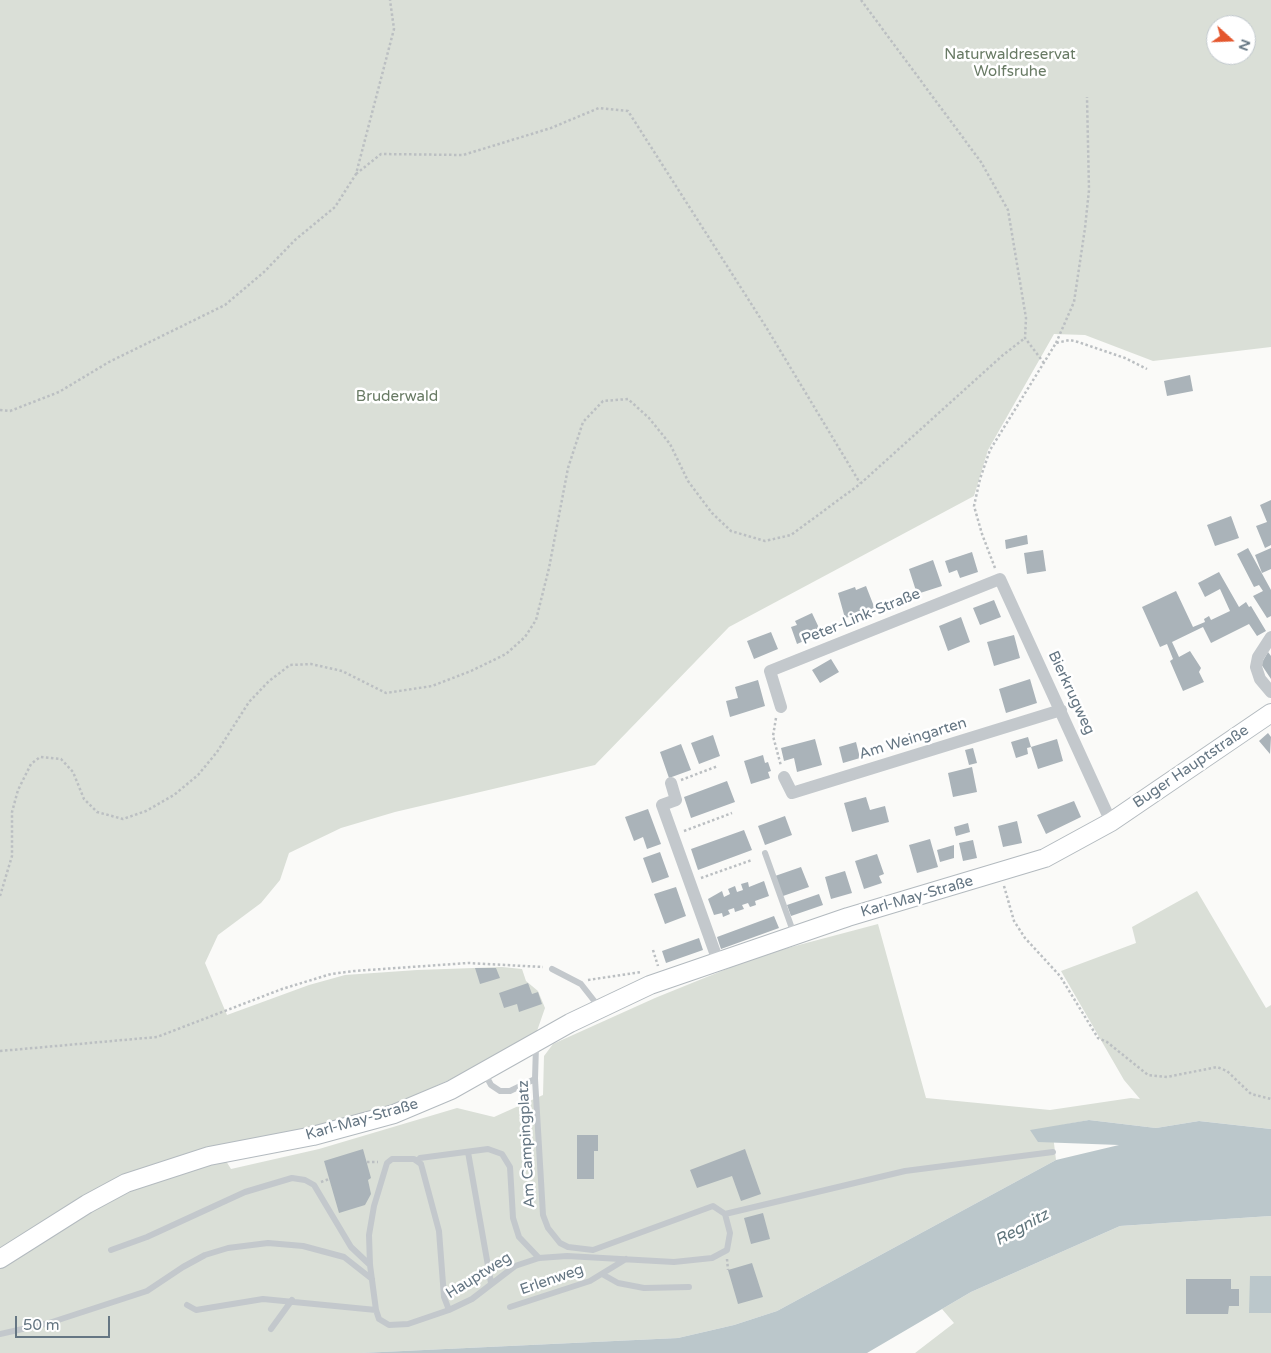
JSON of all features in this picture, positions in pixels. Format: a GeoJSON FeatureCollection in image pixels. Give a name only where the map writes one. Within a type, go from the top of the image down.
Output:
{"type":"FeatureCollection","features":[{"type":"Feature","properties":{"kind":"street","name":"Peter-Link-Straße"},"geometry":{"type":"LineString","coordinates":[[781,707],[770,671],[1000,578]]}},
{"type":"Feature","properties":{"kind":"street","name":"Bierkrugweg"},"geometry":{"type":"LineString","coordinates":[[1000,578],[1112,822]]}},
{"type":"Feature","properties":{"kind":"street"},"geometry":{"type":"LineString","coordinates":[[1271,637],[1258,657],[1256,666],[1260,679],[1271,692]]}},
{"type":"Feature","properties":{"kind":"street","name":"Am Weingarten"},"geometry":{"type":"LineString","coordinates":[[784,777],[792,793],[1061,710]]}},
{"type":"Feature","properties":{"kind":"street","name":"Buger Hauptstraße"},"geometry":{"type":"LineString","coordinates":[[1112,822],[1271,713]]}},
{"type":"Feature","properties":{"kind":"street"},"geometry":{"type":"LineString","coordinates":[[671,783],[676,800],[662,805],[718,961]]}},
{"type":"Feature","properties":{"kind":"street","name":"Karl-May-Straße"},"geometry":{"type":"LineString","coordinates":[[0,1260],[87,1204],[126,1183],[210,1156],[313,1136],[394,1114],[451,1090],[600,1008],[650,985],[794,935],[1045,858],[1112,822]]}},
{"type":"Feature","properties":{"kind":"lane"},"geometry":{"type":"LineString","coordinates":[[765,852],[794,935]]}},
{"type":"Feature","properties":{"kind":"lane"},"geometry":{"type":"LineString","coordinates":[[552,969],[581,984],[600,1008]]}},
{"type":"Feature","properties":{"kind":"lane","name":"Am Campingplatz"},"geometry":{"type":"LineString","coordinates":[[536,1042],[535,1079],[543,1215],[548,1228],[560,1243],[568,1247],[593,1250],[713,1206],[725,1214]]}},
{"type":"Feature","properties":{"kind":"lane"},"geometry":{"type":"LineString","coordinates":[[484,1072],[491,1085],[500,1091],[510,1091],[535,1079]]}},
{"type":"Feature","properties":{"kind":"lane"},"geometry":{"type":"LineString","coordinates":[[418,1161],[420,1158],[488,1149],[502,1154],[510,1168],[513,1218],[518,1237],[539,1258]]}},
{"type":"Feature","properties":{"kind":"lane"},"geometry":{"type":"LineString","coordinates":[[468,1152],[491,1283]]}},
{"type":"Feature","properties":{"kind":"lane"},"geometry":{"type":"LineString","coordinates":[[725,1214],[905,1171],[1053,1152]]}},
{"type":"Feature","properties":{"kind":"lane"},"geometry":{"type":"LineString","coordinates":[[187,1305],[196,1310],[264,1299],[292,1300],[376,1310],[370,1265],[369,1235],[374,1206],[387,1163],[392,1158],[405,1157],[422,1164],[439,1231],[444,1297],[449,1310]]}},
{"type":"Feature","properties":{"kind":"lane"},"geometry":{"type":"LineString","coordinates":[[111,1250],[147,1238],[245,1192],[292,1178],[305,1180],[314,1185],[350,1246],[370,1265]]}},
{"type":"Feature","properties":{"kind":"lane","name":"Hauptweg"},"geometry":{"type":"LineString","coordinates":[[376,1310],[380,1319],[389,1325],[408,1324],[449,1310],[472,1299],[515,1266],[539,1258],[567,1256],[674,1262],[712,1258],[727,1250],[730,1233],[725,1214]]}},
{"type":"Feature","properties":{"kind":"lane"},"geometry":{"type":"LineString","coordinates":[[0,1334],[27,1329],[147,1291],[205,1255],[228,1248],[268,1243],[303,1246],[344,1257],[372,1279]]}},
{"type":"Feature","properties":{"kind":"lane","name":"Erlenweg"},"geometry":{"type":"LineString","coordinates":[[510,1308],[590,1281],[626,1259]]}},
{"type":"Feature","properties":{"kind":"lane"},"geometry":{"type":"LineString","coordinates":[[602,1274],[618,1283],[644,1288],[689,1287]]}},
{"type":"Feature","properties":{"kind":"lane"},"geometry":{"type":"LineString","coordinates":[[271,1329],[292,1300]]}},
{"type":"Feature","properties":{"kind":"path"},"geometry":{"type":"LineString","coordinates":[[0,410],[10,411],[59,392],[109,362],[225,305],[264,272],[295,240],[335,207],[356,174],[394,29],[390,0]]}},
{"type":"Feature","properties":{"kind":"path"},"geometry":{"type":"LineString","coordinates":[[860,0],[981,162],[1008,210],[1026,318],[1026,338],[1044,363]]}},
{"type":"Feature","properties":{"kind":"path"},"geometry":{"type":"LineString","coordinates":[[1000,578],[982,534],[974,506],[990,450],[1056,343],[1074,302],[1090,190],[1086,97]]}},
{"type":"Feature","properties":{"kind":"path"},"geometry":{"type":"LineString","coordinates":[[356,174],[381,154],[463,155],[551,128],[599,108],[628,111],[766,327],[860,484]]}},
{"type":"Feature","properties":{"kind":"path"},"geometry":{"type":"LineString","coordinates":[[0,896],[12,856],[12,812],[18,790],[32,764],[40,757],[61,759],[73,772],[84,799],[97,812],[123,819],[146,812],[174,795],[198,775],[216,752],[249,702],[269,681],[290,665],[311,664],[342,671],[386,693],[432,686],[471,671],[506,654],[525,637],[536,620],[549,568],[568,468],[583,422],[603,401],[628,399],[649,418],[670,444],[688,480],[712,513],[731,531],[765,540],[791,535],[860,484],[1003,355],[1026,338]]}},
{"type":"Feature","properties":{"kind":"path"},"geometry":{"type":"LineString","coordinates":[[1056,343],[1070,340],[1078,342],[1125,358],[1147,369]]}},
{"type":"Feature","properties":{"kind":"path"},"geometry":{"type":"LineString","coordinates":[[781,707],[776,719],[773,736],[784,777]]}},
{"type":"Feature","properties":{"kind":"path"},"geometry":{"type":"LineString","coordinates":[[671,783],[718,766]]}},
{"type":"Feature","properties":{"kind":"path"},"geometry":{"type":"LineString","coordinates":[[673,835],[732,813]]}},
{"type":"Feature","properties":{"kind":"path"},"geometry":{"type":"LineString","coordinates":[[690,882],[752,860]]}},
{"type":"Feature","properties":{"kind":"path"},"geometry":{"type":"LineString","coordinates":[[1002,872],[1014,921],[1031,946],[1060,976],[1091,1030],[1098,1038],[1107,1042],[1148,1075],[1167,1077],[1217,1067],[1227,1071],[1251,1094],[1271,1099]]}},
{"type":"Feature","properties":{"kind":"path"},"geometry":{"type":"LineString","coordinates":[[651,969],[659,966],[653,950]]}},
{"type":"Feature","properties":{"kind":"path"},"geometry":{"type":"LineString","coordinates":[[0,1051],[156,1037],[282,989],[331,974],[354,970],[468,963],[533,965],[552,969]]}},
{"type":"Feature","properties":{"kind":"path"},"geometry":{"type":"LineString","coordinates":[[581,984],[589,979],[642,972]]}},
{"type":"Feature","properties":{"kind":"path"},"geometry":{"type":"LineString","coordinates":[[366,1162],[377,1162]]}},
{"type":"Feature","properties":{"kind":"green space","name":"Bruderwald"},"geometry":{"type":"Polygon","coordinates":[[[0,0],[1271,0],[1271,347],[1153,361],[1085,335],[1054,334],[988,450],[974,496],[729,627],[595,765],[395,812],[341,828],[289,853],[280,880],[261,903],[218,935],[205,963],[227,1015],[309,985],[345,975],[502,967],[522,969],[526,981],[538,991],[545,1008],[537,1031],[530,1036],[473,1069],[392,1106],[290,1133],[218,1148],[231,1169],[319,1149],[457,1108],[494,1117],[543,1095],[544,1056],[553,1044],[655,998],[761,955],[878,924],[926,1098],[1050,1110],[1131,1098],[1140,1099],[1124,1080],[1061,971],[1136,943],[1132,927],[1197,891],[1266,1008],[1271,1005],[1271,1129],[1199,1121],[1156,1128],[1089,1120],[1052,1127],[1056,1160],[777,1311],[734,1325],[678,1338],[361,1353],[0,1353],[0,0]]]}},
{"type":"Feature","properties":{"kind":"green space"},"geometry":{"type":"Polygon","coordinates":[[[1271,1216],[1271,1353],[915,1353],[954,1323],[942,1309],[971,1292],[1120,1226],[1271,1216]]]}},
{"type":"Feature","properties":{"kind":"water","name":"Regnitz"},"geometry":{"type":"Polygon","coordinates":[[[1089,1120],[1156,1128],[1199,1121],[1271,1129],[1271,1216],[1120,1226],[971,1292],[867,1353],[361,1353],[678,1338],[734,1325],[777,1311],[1056,1160],[1119,1145],[1038,1142],[1030,1130],[1089,1120]]]}},
{"type":"Feature","properties":{"kind":"water"},"geometry":{"type":"Polygon","coordinates":[[[1250,1276],[1271,1276],[1271,1313],[1249,1313],[1250,1276]]]}},
{"type":"Feature","properties":{"kind":"building"},"geometry":{"type":"Polygon","coordinates":[[[1190,375],[1193,391],[1167,396],[1164,381],[1190,375]]]}},
{"type":"Feature","properties":{"kind":"building"},"geometry":{"type":"Polygon","coordinates":[[[1271,500],[1271,545],[1265,548],[1256,526],[1267,522],[1260,505],[1271,500]]]}},
{"type":"Feature","properties":{"kind":"building"},"geometry":{"type":"Polygon","coordinates":[[[1231,516],[1239,538],[1215,546],[1207,525],[1231,516]]]}},
{"type":"Feature","properties":{"kind":"building"},"geometry":{"type":"Polygon","coordinates":[[[1027,535],[1028,544],[1006,549],[1005,540],[1027,535]]]}},
{"type":"Feature","properties":{"kind":"building"},"geometry":{"type":"Polygon","coordinates":[[[1248,548],[1271,590],[1271,616],[1267,618],[1253,596],[1263,591],[1259,585],[1254,587],[1237,554],[1248,548]]]}},
{"type":"Feature","properties":{"kind":"building"},"geometry":{"type":"Polygon","coordinates":[[[1271,548],[1271,569],[1262,573],[1255,555],[1271,548]]]}},
{"type":"Feature","properties":{"kind":"building"},"geometry":{"type":"Polygon","coordinates":[[[1043,550],[1046,571],[1027,574],[1024,553],[1043,550]]]}},
{"type":"Feature","properties":{"kind":"building"},"geometry":{"type":"Polygon","coordinates":[[[972,552],[978,572],[960,578],[957,570],[949,573],[945,561],[972,552]]]}},
{"type":"Feature","properties":{"kind":"building"},"geometry":{"type":"Polygon","coordinates":[[[933,560],[942,586],[917,594],[909,569],[933,560]]]}},
{"type":"Feature","properties":{"kind":"building"},"geometry":{"type":"Polygon","coordinates":[[[1219,572],[1239,607],[1246,602],[1249,607],[1251,606],[1266,631],[1257,636],[1249,624],[1211,643],[1203,627],[1172,642],[1179,657],[1190,651],[1201,668],[1199,672],[1204,682],[1183,691],[1170,661],[1173,659],[1167,644],[1160,647],[1142,607],[1176,591],[1193,627],[1205,622],[1204,619],[1209,616],[1211,620],[1230,611],[1220,589],[1205,597],[1198,583],[1219,572]]]}},
{"type":"Feature","properties":{"kind":"building"},"geometry":{"type":"Polygon","coordinates":[[[866,586],[875,609],[861,614],[862,617],[854,620],[853,616],[845,618],[838,593],[855,587],[856,590],[866,586]]]}},
{"type":"Feature","properties":{"kind":"building"},"geometry":{"type":"Polygon","coordinates":[[[994,600],[1001,617],[980,625],[973,608],[994,600]]]}},
{"type":"Feature","properties":{"kind":"building"},"geometry":{"type":"Polygon","coordinates":[[[812,613],[820,630],[813,633],[815,636],[797,644],[791,627],[797,625],[795,621],[812,613]]]}},
{"type":"Feature","properties":{"kind":"building"},"geometry":{"type":"Polygon","coordinates":[[[961,617],[970,642],[948,651],[939,626],[961,617]]]}},
{"type":"Feature","properties":{"kind":"building"},"geometry":{"type":"Polygon","coordinates":[[[771,632],[778,649],[754,659],[747,641],[771,632]]]}},
{"type":"Feature","properties":{"kind":"building"},"geometry":{"type":"Polygon","coordinates":[[[1014,635],[1020,658],[994,666],[987,642],[1014,635]]]}},
{"type":"Feature","properties":{"kind":"building"},"geometry":{"type":"Polygon","coordinates":[[[1268,652],[1271,656],[1271,679],[1261,664],[1268,652]]]}},
{"type":"Feature","properties":{"kind":"building"},"geometry":{"type":"Polygon","coordinates":[[[831,659],[839,672],[820,683],[812,670],[831,659]]]}},
{"type":"Feature","properties":{"kind":"building"},"geometry":{"type":"Polygon","coordinates":[[[1030,679],[1037,703],[1006,713],[999,689],[1030,679]]]}},
{"type":"Feature","properties":{"kind":"building"},"geometry":{"type":"Polygon","coordinates":[[[758,680],[765,706],[730,717],[726,701],[738,698],[735,687],[758,680]]]}},
{"type":"Feature","properties":{"kind":"building"},"geometry":{"type":"Polygon","coordinates":[[[1268,733],[1271,737],[1270,754],[1259,741],[1268,733]]]}},
{"type":"Feature","properties":{"kind":"building"},"geometry":{"type":"Polygon","coordinates":[[[713,735],[720,756],[699,764],[691,743],[713,735]]]}},
{"type":"Feature","properties":{"kind":"building"},"geometry":{"type":"Polygon","coordinates":[[[1028,737],[1031,747],[1027,748],[1028,754],[1016,758],[1011,742],[1028,737]]]}},
{"type":"Feature","properties":{"kind":"building"},"geometry":{"type":"Polygon","coordinates":[[[815,739],[822,765],[797,772],[794,758],[784,761],[781,748],[815,739]]]}},
{"type":"Feature","properties":{"kind":"building"},"geometry":{"type":"Polygon","coordinates":[[[1057,739],[1063,761],[1038,769],[1031,747],[1057,739]]]}},
{"type":"Feature","properties":{"kind":"building"},"geometry":{"type":"Polygon","coordinates":[[[856,742],[860,758],[843,763],[839,747],[856,742]]]}},
{"type":"Feature","properties":{"kind":"building"},"geometry":{"type":"Polygon","coordinates":[[[681,744],[691,770],[669,778],[660,752],[681,744]]]}},
{"type":"Feature","properties":{"kind":"building"},"geometry":{"type":"Polygon","coordinates":[[[973,748],[977,763],[969,765],[965,750],[973,748]]]}},
{"type":"Feature","properties":{"kind":"building"},"geometry":{"type":"Polygon","coordinates":[[[763,755],[765,763],[768,762],[771,771],[768,772],[770,778],[751,784],[744,761],[763,755]]]}},
{"type":"Feature","properties":{"kind":"building"},"geometry":{"type":"Polygon","coordinates":[[[972,767],[977,792],[953,797],[948,773],[972,767]]]}},
{"type":"Feature","properties":{"kind":"building"},"geometry":{"type":"Polygon","coordinates":[[[727,781],[735,802],[691,818],[684,797],[727,781]]]}},
{"type":"Feature","properties":{"kind":"building"},"geometry":{"type":"Polygon","coordinates":[[[866,797],[870,810],[885,806],[889,822],[852,832],[844,803],[866,797]]]}},
{"type":"Feature","properties":{"kind":"building"},"geometry":{"type":"Polygon","coordinates":[[[1074,801],[1081,817],[1046,834],[1037,815],[1074,801]]]}},
{"type":"Feature","properties":{"kind":"building"},"geometry":{"type":"Polygon","coordinates":[[[648,809],[661,844],[647,849],[643,837],[634,841],[625,817],[648,809]]]}},
{"type":"Feature","properties":{"kind":"building"},"geometry":{"type":"Polygon","coordinates":[[[785,816],[792,835],[765,845],[758,826],[785,816]]]}},
{"type":"Feature","properties":{"kind":"building"},"geometry":{"type":"Polygon","coordinates":[[[1017,821],[1022,843],[1003,847],[998,826],[1017,821]]]}},
{"type":"Feature","properties":{"kind":"building"},"geometry":{"type":"Polygon","coordinates":[[[968,823],[970,832],[956,836],[954,827],[968,823]]]}},
{"type":"Feature","properties":{"kind":"building"},"geometry":{"type":"Polygon","coordinates":[[[744,830],[752,850],[698,870],[691,849],[744,830]]]}},
{"type":"Feature","properties":{"kind":"building"},"geometry":{"type":"Polygon","coordinates":[[[930,839],[938,867],[917,873],[909,845],[930,839]]]}},
{"type":"Feature","properties":{"kind":"building"},"geometry":{"type":"Polygon","coordinates":[[[973,840],[977,858],[963,861],[959,843],[973,840]]]}},
{"type":"Feature","properties":{"kind":"building"},"geometry":{"type":"Polygon","coordinates":[[[954,845],[954,858],[940,862],[937,850],[954,845]]]}},
{"type":"Feature","properties":{"kind":"building"},"geometry":{"type":"Polygon","coordinates":[[[660,852],[669,877],[652,883],[643,858],[660,852]]]}},
{"type":"Feature","properties":{"kind":"building"},"geometry":{"type":"Polygon","coordinates":[[[877,854],[884,874],[879,876],[882,883],[864,889],[855,861],[877,854]]]}},
{"type":"Feature","properties":{"kind":"building"},"geometry":{"type":"Polygon","coordinates":[[[801,867],[809,887],[783,896],[775,876],[801,867]]]}},
{"type":"Feature","properties":{"kind":"building"},"geometry":{"type":"Polygon","coordinates":[[[845,871],[852,893],[831,899],[825,877],[845,871]]]}},
{"type":"Feature","properties":{"kind":"building"},"geometry":{"type":"Polygon","coordinates":[[[764,881],[769,896],[755,901],[756,905],[750,907],[748,903],[742,905],[744,909],[735,912],[734,908],[728,910],[730,914],[723,917],[722,913],[714,915],[708,899],[722,891],[724,897],[730,894],[728,889],[735,886],[737,892],[743,890],[741,884],[748,882],[749,887],[764,881]]]}},
{"type":"Feature","properties":{"kind":"building"},"geometry":{"type":"Polygon","coordinates":[[[676,887],[686,916],[665,924],[654,894],[676,887]]]}},
{"type":"Feature","properties":{"kind":"building"},"geometry":{"type":"Polygon","coordinates":[[[819,894],[823,905],[791,916],[787,905],[819,894]]]}},
{"type":"Feature","properties":{"kind":"building"},"geometry":{"type":"Polygon","coordinates":[[[774,916],[779,928],[721,949],[717,937],[774,916]]]}},
{"type":"Feature","properties":{"kind":"building"},"geometry":{"type":"Polygon","coordinates":[[[699,938],[703,950],[666,963],[662,951],[699,938]]]}},
{"type":"Feature","properties":{"kind":"building"},"geometry":{"type":"Polygon","coordinates":[[[475,968],[496,968],[500,978],[480,984],[475,968]]]}},
{"type":"Feature","properties":{"kind":"building"},"geometry":{"type":"Polygon","coordinates":[[[528,983],[532,994],[538,992],[542,1004],[519,1012],[517,1004],[504,1008],[499,993],[528,983]]]}},
{"type":"Feature","properties":{"kind":"building"},"geometry":{"type":"Polygon","coordinates":[[[577,1135],[598,1135],[598,1151],[594,1151],[594,1179],[577,1179],[577,1135]]]}},
{"type":"Feature","properties":{"kind":"building"},"geometry":{"type":"Polygon","coordinates":[[[363,1149],[371,1178],[368,1180],[371,1194],[365,1205],[339,1213],[324,1161],[363,1149]]]}},
{"type":"Feature","properties":{"kind":"building"},"geometry":{"type":"Polygon","coordinates":[[[745,1149],[761,1194],[741,1201],[732,1176],[697,1188],[690,1170],[745,1149]]]}},
{"type":"Feature","properties":{"kind":"building"},"geometry":{"type":"Polygon","coordinates":[[[763,1213],[770,1239],[751,1244],[744,1218],[763,1213]]]}},
{"type":"Feature","properties":{"kind":"building"},"geometry":{"type":"Polygon","coordinates":[[[752,1263],[763,1297],[738,1304],[728,1270],[752,1263]]]}},
{"type":"Feature","properties":{"kind":"building"},"geometry":{"type":"Polygon","coordinates":[[[1186,1279],[1231,1279],[1231,1289],[1239,1289],[1239,1306],[1229,1306],[1228,1314],[1186,1314],[1186,1279]]]}},
{"type":"Feature","properties":{"kind":"park label","name":"Naturwaldreservat Wolfsruhe"},"geometry":{"type":"Point","coordinates":[1010,64]}}]}
